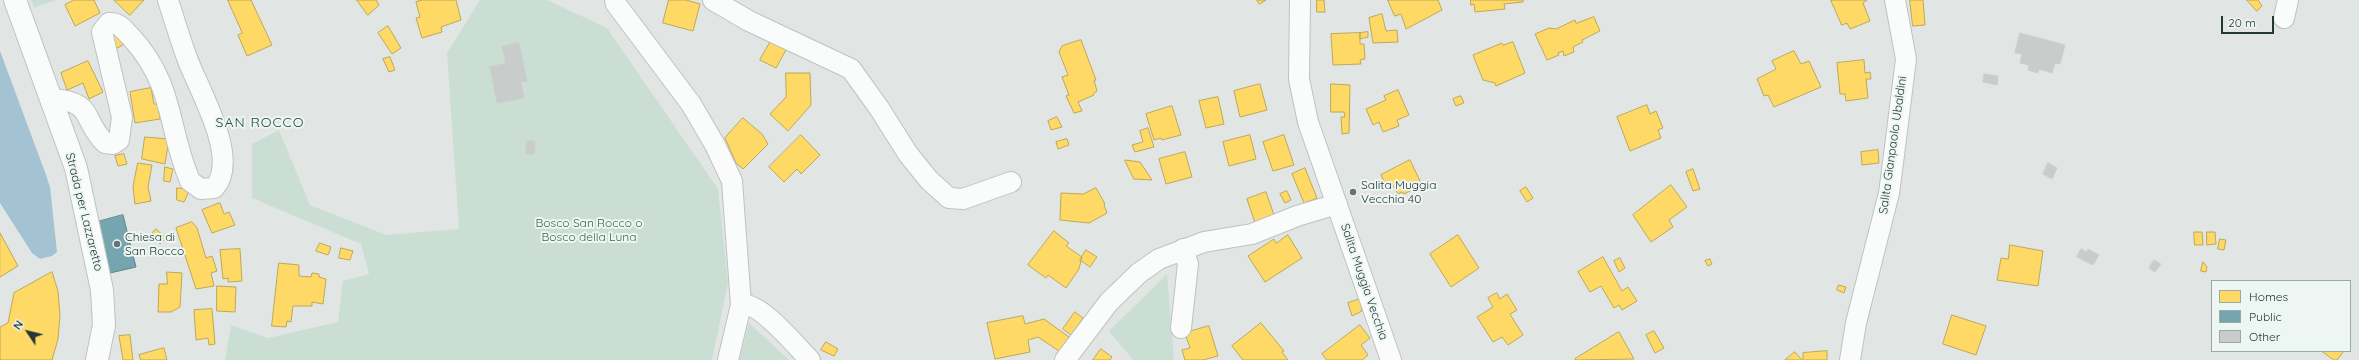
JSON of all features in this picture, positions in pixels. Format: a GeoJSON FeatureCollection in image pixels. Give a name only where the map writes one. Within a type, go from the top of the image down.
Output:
{"type":"FeatureCollection","features":[{"type":"Feature","properties":{"kind":"main road","name":"Strada per Lazzaretto"},"geometry":{"type":"LineString","coordinates":[[15,0],[76,168],[100,275],[104,309],[97,360]]}},
{"type":"Feature","properties":{"kind":"street"},"geometry":{"type":"LineString","coordinates":[[51,99],[74,101],[85,110],[96,133],[105,143],[113,144],[119,140],[122,117],[102,32],[108,23],[113,22],[122,27],[142,50],[163,86],[190,181],[201,189],[214,188],[222,175],[221,146],[187,59],[168,0]]}},
{"type":"Feature","properties":{"kind":"street"},"geometry":{"type":"LineString","coordinates":[[615,0],[616,4],[640,37],[691,104],[727,169],[732,181],[734,233],[740,305],[728,360]]}},
{"type":"Feature","properties":{"kind":"street"},"geometry":{"type":"LineString","coordinates":[[713,0],[749,21],[851,69],[879,108],[908,154],[929,180],[949,198],[963,199],[1011,182]]}},
{"type":"Feature","properties":{"kind":"street","name":"Salita Muggia Vecchia"},"geometry":{"type":"LineString","coordinates":[[1300,0],[1299,79],[1308,122],[1325,174],[1338,204],[1391,360]]}},
{"type":"Feature","properties":{"kind":"street","name":"Salita Gianpaolo Ubaldini"},"geometry":{"type":"LineString","coordinates":[[1850,360],[1856,323],[1889,193],[1894,155],[1906,59],[1895,0]]}},
{"type":"Feature","properties":{"kind":"street"},"geometry":{"type":"LineString","coordinates":[[1065,360],[1109,302],[1139,273],[1159,259],[1204,242],[1252,234],[1297,216],[1338,204]]}},
{"type":"Feature","properties":{"kind":"street"},"geometry":{"type":"LineString","coordinates":[[1181,328],[1188,264],[1183,250]]}},
{"type":"Feature","properties":{"kind":"street"},"geometry":{"type":"LineString","coordinates":[[740,305],[745,304],[765,314],[810,360]]}},
{"type":"Feature","properties":{"kind":"green space"},"geometry":{"type":"Polygon","coordinates":[[[31,0],[56,0],[34,8],[31,0]]]}},
{"type":"Feature","properties":{"kind":"green space","name":"Bosco San Rocco o Bosco della Luna"},"geometry":{"type":"Polygon","coordinates":[[[480,0],[547,0],[607,28],[718,189],[728,283],[712,360],[225,360],[231,325],[268,338],[338,322],[343,281],[369,274],[361,244],[252,198],[252,144],[279,130],[310,205],[386,235],[459,229],[447,53],[480,0]]]}},
{"type":"Feature","properties":{"kind":"green space"},"geometry":{"type":"Polygon","coordinates":[[[1167,274],[1174,360],[1133,360],[1109,331],[1167,274]]]}},
{"type":"Feature","properties":{"kind":"green space"},"geometry":{"type":"Polygon","coordinates":[[[749,323],[789,360],[739,360],[749,323]]]}},
{"type":"Feature","properties":{"kind":"water"},"geometry":{"type":"Polygon","coordinates":[[[0,51],[50,187],[57,252],[52,256],[40,259],[32,253],[0,203],[0,51]]]}},
{"type":"Feature","properties":{"kind":"building: Homes"},"geometry":{"type":"Polygon","coordinates":[[[74,0],[94,0],[100,13],[75,26],[65,5],[74,0]]]}},
{"type":"Feature","properties":{"kind":"building: Homes"},"geometry":{"type":"Polygon","coordinates":[[[114,0],[144,0],[130,15],[114,0]]]}},
{"type":"Feature","properties":{"kind":"building: Homes"},"geometry":{"type":"Polygon","coordinates":[[[228,0],[251,0],[272,45],[247,56],[238,35],[242,33],[228,0]]]}},
{"type":"Feature","properties":{"kind":"building: Homes"},"geometry":{"type":"Polygon","coordinates":[[[357,0],[376,0],[379,5],[368,15],[357,0]]]}},
{"type":"Feature","properties":{"kind":"building: Homes"},"geometry":{"type":"Polygon","coordinates":[[[423,0],[456,0],[461,20],[441,27],[442,32],[422,38],[416,18],[420,17],[416,2],[423,0]]]}},
{"type":"Feature","properties":{"kind":"building: Homes"},"geometry":{"type":"Polygon","coordinates":[[[669,0],[686,0],[700,4],[693,31],[663,23],[669,0]]]}},
{"type":"Feature","properties":{"kind":"building: Homes"},"geometry":{"type":"Polygon","coordinates":[[[1257,0],[1266,0],[1260,4],[1257,0]]]}},
{"type":"Feature","properties":{"kind":"building: Homes"},"geometry":{"type":"Polygon","coordinates":[[[1317,0],[1324,0],[1325,12],[1317,12],[1317,0]]]}},
{"type":"Feature","properties":{"kind":"building: Homes"},"geometry":{"type":"Polygon","coordinates":[[[1388,0],[1438,0],[1442,10],[1406,29],[1401,14],[1395,16],[1388,0]]]}},
{"type":"Feature","properties":{"kind":"building: Homes"},"geometry":{"type":"Polygon","coordinates":[[[1471,0],[1523,0],[1523,2],[1504,4],[1505,9],[1475,12],[1474,4],[1471,5],[1471,0]]]}},
{"type":"Feature","properties":{"kind":"building: Homes"},"geometry":{"type":"Polygon","coordinates":[[[1831,0],[1867,0],[1863,3],[1870,21],[1850,29],[1847,23],[1842,25],[1831,0]]]}},
{"type":"Feature","properties":{"kind":"building: Homes"},"geometry":{"type":"Polygon","coordinates":[[[1910,0],[1923,0],[1925,25],[1913,26],[1910,0]]]}},
{"type":"Feature","properties":{"kind":"building: Homes"},"geometry":{"type":"Polygon","coordinates":[[[2247,0],[2258,0],[2262,6],[2257,11],[2247,0]]]}},
{"type":"Feature","properties":{"kind":"building: Homes"},"geometry":{"type":"Polygon","coordinates":[[[1382,14],[1386,31],[1397,30],[1398,42],[1373,43],[1369,18],[1382,14]]]}},
{"type":"Feature","properties":{"kind":"building: Homes"},"geometry":{"type":"Polygon","coordinates":[[[1594,17],[1600,31],[1582,40],[1583,42],[1573,47],[1574,52],[1564,56],[1563,51],[1558,53],[1559,55],[1547,60],[1535,34],[1549,28],[1556,29],[1575,20],[1576,23],[1594,17]]]}},
{"type":"Feature","properties":{"kind":"building: Homes"},"geometry":{"type":"Polygon","coordinates":[[[388,26],[401,48],[392,54],[378,33],[388,26]]]}},
{"type":"Feature","properties":{"kind":"building: Homes"},"geometry":{"type":"Polygon","coordinates":[[[118,32],[126,43],[114,50],[108,38],[118,32]]]}},
{"type":"Feature","properties":{"kind":"building: Homes"},"geometry":{"type":"Polygon","coordinates":[[[1368,32],[1368,37],[1360,39],[1360,33],[1368,32]]]}},
{"type":"Feature","properties":{"kind":"building: Homes"},"geometry":{"type":"Polygon","coordinates":[[[1360,33],[1360,44],[1364,44],[1365,59],[1360,60],[1361,64],[1333,65],[1331,34],[1360,33]]]}},
{"type":"Feature","properties":{"kind":"building: Homes"},"geometry":{"type":"Polygon","coordinates":[[[772,39],[787,48],[776,68],[760,60],[772,39]]]}},
{"type":"Feature","properties":{"kind":"building: Homes"},"geometry":{"type":"Polygon","coordinates":[[[1081,40],[1096,80],[1094,80],[1097,91],[1093,94],[1094,95],[1078,102],[1082,111],[1074,113],[1066,96],[1069,95],[1062,77],[1068,75],[1059,52],[1062,46],[1081,40]]]}},
{"type":"Feature","properties":{"kind":"building: Homes"},"geometry":{"type":"Polygon","coordinates":[[[1513,42],[1525,73],[1496,86],[1495,83],[1483,80],[1473,55],[1502,43],[1503,45],[1513,42]]]}},
{"type":"Feature","properties":{"kind":"building: Homes"},"geometry":{"type":"Polygon","coordinates":[[[1794,51],[1801,64],[1809,61],[1821,87],[1774,107],[1768,95],[1764,96],[1757,79],[1776,69],[1772,61],[1794,51]]]}},
{"type":"Feature","properties":{"kind":"building: Homes"},"geometry":{"type":"Polygon","coordinates":[[[390,57],[395,70],[389,72],[383,59],[390,57]]]}},
{"type":"Feature","properties":{"kind":"building: Homes"},"geometry":{"type":"Polygon","coordinates":[[[1864,60],[1865,73],[1870,72],[1871,79],[1866,79],[1868,98],[1846,101],[1845,94],[1840,94],[1837,63],[1864,60]]]}},
{"type":"Feature","properties":{"kind":"building: Homes"},"geometry":{"type":"Polygon","coordinates":[[[88,61],[103,92],[89,99],[83,83],[67,90],[61,73],[88,61]]]}},
{"type":"Feature","properties":{"kind":"building: Homes"},"geometry":{"type":"Polygon","coordinates":[[[786,73],[810,73],[811,105],[788,131],[770,114],[786,97],[786,73]]]}},
{"type":"Feature","properties":{"kind":"building: Homes"},"geometry":{"type":"Polygon","coordinates":[[[1260,84],[1267,110],[1240,117],[1234,91],[1260,84]]]}},
{"type":"Feature","properties":{"kind":"building: Homes"},"geometry":{"type":"Polygon","coordinates":[[[1331,84],[1350,85],[1349,133],[1342,134],[1341,117],[1345,117],[1344,112],[1331,112],[1331,84]]]}},
{"type":"Feature","properties":{"kind":"building: Homes"},"geometry":{"type":"Polygon","coordinates":[[[151,88],[154,104],[158,104],[160,119],[135,123],[130,92],[151,88]]]}},
{"type":"Feature","properties":{"kind":"building: Homes"},"geometry":{"type":"Polygon","coordinates":[[[1398,90],[1409,115],[1397,120],[1399,126],[1383,132],[1379,122],[1373,125],[1366,109],[1386,100],[1384,96],[1398,90]]]}},
{"type":"Feature","properties":{"kind":"building: Homes"},"geometry":{"type":"Polygon","coordinates":[[[1461,96],[1464,103],[1456,106],[1453,99],[1461,96]]]}},
{"type":"Feature","properties":{"kind":"building: Homes"},"geometry":{"type":"Polygon","coordinates":[[[1218,97],[1224,124],[1206,128],[1199,101],[1218,97]]]}},
{"type":"Feature","properties":{"kind":"building: Homes"},"geometry":{"type":"Polygon","coordinates":[[[1647,105],[1650,114],[1656,111],[1663,128],[1658,130],[1661,138],[1630,151],[1617,117],[1647,105]]]}},
{"type":"Feature","properties":{"kind":"building: Homes"},"geometry":{"type":"Polygon","coordinates":[[[1172,106],[1181,135],[1162,140],[1161,138],[1154,140],[1146,114],[1172,106]]]}},
{"type":"Feature","properties":{"kind":"building: Homes"},"geometry":{"type":"Polygon","coordinates":[[[1057,117],[1062,127],[1051,130],[1048,121],[1057,117]]]}},
{"type":"Feature","properties":{"kind":"building: Homes"},"geometry":{"type":"Polygon","coordinates":[[[743,118],[762,134],[768,144],[743,169],[736,163],[725,138],[743,118]]]}},
{"type":"Feature","properties":{"kind":"building: Homes"},"geometry":{"type":"Polygon","coordinates":[[[1148,128],[1154,147],[1135,152],[1132,145],[1143,142],[1140,131],[1148,128]]]}},
{"type":"Feature","properties":{"kind":"building: Homes"},"geometry":{"type":"Polygon","coordinates":[[[801,135],[820,155],[801,174],[797,169],[784,182],[769,167],[801,135]]]}},
{"type":"Feature","properties":{"kind":"building: Homes"},"geometry":{"type":"Polygon","coordinates":[[[1250,135],[1256,159],[1229,166],[1223,142],[1250,135]]]}},
{"type":"Feature","properties":{"kind":"building: Homes"},"geometry":{"type":"Polygon","coordinates":[[[1284,135],[1294,165],[1273,171],[1263,142],[1284,135]]]}},
{"type":"Feature","properties":{"kind":"building: Homes"},"geometry":{"type":"Polygon","coordinates":[[[145,137],[169,139],[165,164],[142,159],[145,137]]]}},
{"type":"Feature","properties":{"kind":"building: Homes"},"geometry":{"type":"Polygon","coordinates":[[[1067,139],[1069,145],[1058,149],[1056,142],[1067,139]]]}},
{"type":"Feature","properties":{"kind":"building: Homes"},"geometry":{"type":"Polygon","coordinates":[[[1878,150],[1879,163],[1862,165],[1861,152],[1878,150]]]}},
{"type":"Feature","properties":{"kind":"building: Homes"},"geometry":{"type":"Polygon","coordinates":[[[1185,152],[1192,177],[1166,184],[1159,159],[1185,152]]]}},
{"type":"Feature","properties":{"kind":"building: Homes"},"geometry":{"type":"Polygon","coordinates":[[[124,154],[127,164],[118,166],[115,156],[124,154]]]}},
{"type":"Feature","properties":{"kind":"building: Homes"},"geometry":{"type":"Polygon","coordinates":[[[1125,160],[1140,162],[1152,180],[1134,179],[1125,160]]]}},
{"type":"Feature","properties":{"kind":"building: Homes"},"geometry":{"type":"Polygon","coordinates":[[[1410,160],[1422,185],[1404,194],[1402,192],[1398,194],[1392,184],[1387,187],[1381,175],[1410,160]]]}},
{"type":"Feature","properties":{"kind":"building: Homes"},"geometry":{"type":"Polygon","coordinates":[[[138,163],[152,165],[148,187],[151,201],[135,204],[133,187],[138,163]]]}},
{"type":"Feature","properties":{"kind":"building: Homes"},"geometry":{"type":"Polygon","coordinates":[[[165,167],[173,169],[170,182],[164,181],[165,167]]]}},
{"type":"Feature","properties":{"kind":"building: Homes"},"geometry":{"type":"Polygon","coordinates":[[[1305,168],[1317,198],[1304,203],[1292,174],[1305,168]]]}},
{"type":"Feature","properties":{"kind":"building: Homes"},"geometry":{"type":"Polygon","coordinates":[[[1693,169],[1700,189],[1693,191],[1686,172],[1693,169]]]}},
{"type":"Feature","properties":{"kind":"building: Homes"},"geometry":{"type":"Polygon","coordinates":[[[1671,185],[1687,207],[1669,220],[1673,227],[1651,242],[1633,215],[1671,185]]]}},
{"type":"Feature","properties":{"kind":"building: Homes"},"geometry":{"type":"Polygon","coordinates":[[[1526,187],[1533,198],[1527,202],[1520,191],[1526,187]]]}},
{"type":"Feature","properties":{"kind":"building: Homes"},"geometry":{"type":"Polygon","coordinates":[[[177,188],[190,189],[184,202],[177,200],[177,188]]]}},
{"type":"Feature","properties":{"kind":"building: Homes"},"geometry":{"type":"Polygon","coordinates":[[[1096,188],[1105,204],[1107,213],[1089,223],[1060,220],[1061,193],[1083,194],[1096,188]]]}},
{"type":"Feature","properties":{"kind":"building: Homes"},"geometry":{"type":"Polygon","coordinates":[[[1287,191],[1291,200],[1285,203],[1280,194],[1287,191]]]}},
{"type":"Feature","properties":{"kind":"building: Homes"},"geometry":{"type":"Polygon","coordinates":[[[1266,192],[1274,215],[1255,223],[1247,199],[1266,192]]]}},
{"type":"Feature","properties":{"kind":"building: Homes"},"geometry":{"type":"Polygon","coordinates":[[[220,203],[224,214],[229,212],[235,225],[212,233],[202,210],[220,203]]]}},
{"type":"Feature","properties":{"kind":"building: Homes"},"geometry":{"type":"Polygon","coordinates":[[[192,222],[197,228],[206,258],[212,256],[217,271],[211,273],[214,286],[196,289],[176,228],[192,222]]]}},
{"type":"Feature","properties":{"kind":"building: Homes"},"geometry":{"type":"Polygon","coordinates":[[[156,229],[166,238],[160,244],[151,235],[156,229]]]}},
{"type":"Feature","properties":{"kind":"building: Homes"},"geometry":{"type":"Polygon","coordinates":[[[1054,231],[1069,243],[1066,246],[1082,257],[1079,269],[1066,288],[1048,275],[1046,278],[1028,265],[1054,231]]]}},
{"type":"Feature","properties":{"kind":"building: Homes"},"geometry":{"type":"Polygon","coordinates":[[[2194,232],[2202,232],[2203,245],[2195,245],[2194,232]]]}},
{"type":"Feature","properties":{"kind":"building: Homes"},"geometry":{"type":"Polygon","coordinates":[[[2207,232],[2215,232],[2216,244],[2207,245],[2207,232]]]}},
{"type":"Feature","properties":{"kind":"building: Homes"},"geometry":{"type":"Polygon","coordinates":[[[0,233],[18,266],[0,277],[0,233]]]}},
{"type":"Feature","properties":{"kind":"building: Homes"},"geometry":{"type":"Polygon","coordinates":[[[1288,235],[1302,258],[1265,282],[1248,256],[1274,239],[1276,243],[1288,235]]]}},
{"type":"Feature","properties":{"kind":"building: Homes"},"geometry":{"type":"Polygon","coordinates":[[[1458,235],[1479,268],[1451,287],[1430,254],[1458,235]]]}},
{"type":"Feature","properties":{"kind":"building: Homes"},"geometry":{"type":"Polygon","coordinates":[[[2220,239],[2226,240],[2224,250],[2218,249],[2220,239]]]}},
{"type":"Feature","properties":{"kind":"building: Homes"},"geometry":{"type":"Polygon","coordinates":[[[320,243],[331,247],[328,255],[316,251],[320,243]]]}},
{"type":"Feature","properties":{"kind":"building: Homes"},"geometry":{"type":"Polygon","coordinates":[[[2010,245],[2043,251],[2038,286],[1997,280],[2001,258],[2008,259],[2010,245]]]}},
{"type":"Feature","properties":{"kind":"building: Homes"},"geometry":{"type":"Polygon","coordinates":[[[341,248],[353,251],[350,260],[339,258],[341,248]]]}},
{"type":"Feature","properties":{"kind":"building: Homes"},"geometry":{"type":"Polygon","coordinates":[[[240,249],[242,281],[228,282],[228,278],[223,279],[220,250],[240,249]]]}},
{"type":"Feature","properties":{"kind":"building: Homes"},"geometry":{"type":"Polygon","coordinates":[[[1086,250],[1097,257],[1090,267],[1080,260],[1086,250]]]}},
{"type":"Feature","properties":{"kind":"building: Homes"},"geometry":{"type":"Polygon","coordinates":[[[1603,257],[1622,291],[1628,287],[1637,301],[1622,310],[1619,305],[1614,308],[1601,286],[1590,292],[1578,272],[1603,257]]]}},
{"type":"Feature","properties":{"kind":"building: Homes"},"geometry":{"type":"Polygon","coordinates":[[[1620,258],[1625,268],[1619,272],[1614,261],[1620,258]]]}},
{"type":"Feature","properties":{"kind":"building: Homes"},"geometry":{"type":"Polygon","coordinates":[[[1710,259],[1712,264],[1708,266],[1705,261],[1710,259]]]}},
{"type":"Feature","properties":{"kind":"building: Homes"},"geometry":{"type":"Polygon","coordinates":[[[2203,262],[2207,267],[2206,272],[2201,271],[2203,262]]]}},
{"type":"Feature","properties":{"kind":"building: Homes"},"geometry":{"type":"Polygon","coordinates":[[[279,263],[299,265],[299,276],[311,277],[312,273],[319,274],[319,277],[326,279],[323,304],[312,302],[312,306],[293,306],[291,322],[287,321],[286,327],[272,326],[279,263]]]}},
{"type":"Feature","properties":{"kind":"building: Homes"},"geometry":{"type":"Polygon","coordinates":[[[52,272],[58,291],[60,315],[58,339],[52,360],[0,360],[0,327],[8,323],[14,293],[52,272]]]}},
{"type":"Feature","properties":{"kind":"building: Homes"},"geometry":{"type":"Polygon","coordinates":[[[167,272],[182,273],[180,307],[171,312],[158,312],[159,284],[167,284],[167,272]]]}},
{"type":"Feature","properties":{"kind":"building: Homes"},"geometry":{"type":"Polygon","coordinates":[[[1839,285],[1846,287],[1844,293],[1837,290],[1839,285]]]}},
{"type":"Feature","properties":{"kind":"building: Homes"},"geometry":{"type":"Polygon","coordinates":[[[217,286],[236,287],[235,312],[217,311],[217,286]]]}},
{"type":"Feature","properties":{"kind":"building: Homes"},"geometry":{"type":"Polygon","coordinates":[[[1497,293],[1500,299],[1507,294],[1517,310],[1510,314],[1523,335],[1508,345],[1502,337],[1493,342],[1477,317],[1493,307],[1488,298],[1497,293]]]}},
{"type":"Feature","properties":{"kind":"building: Homes"},"geometry":{"type":"Polygon","coordinates":[[[1360,299],[1362,311],[1352,316],[1348,303],[1360,299]]]}},
{"type":"Feature","properties":{"kind":"building: Homes"},"geometry":{"type":"Polygon","coordinates":[[[212,309],[215,344],[209,345],[208,338],[196,340],[194,310],[212,309]]]}},
{"type":"Feature","properties":{"kind":"building: Homes"},"geometry":{"type":"Polygon","coordinates":[[[1075,312],[1083,318],[1071,335],[1063,329],[1075,312]]]}},
{"type":"Feature","properties":{"kind":"building: Homes"},"geometry":{"type":"Polygon","coordinates":[[[1952,315],[1986,326],[1976,355],[1943,344],[1952,315]]]}},
{"type":"Feature","properties":{"kind":"building: Homes"},"geometry":{"type":"Polygon","coordinates":[[[1023,316],[1025,324],[1044,319],[1069,337],[1059,351],[1038,337],[1028,340],[1030,352],[995,359],[987,323],[1023,316]]]}},
{"type":"Feature","properties":{"kind":"building: Homes"},"geometry":{"type":"Polygon","coordinates":[[[1261,323],[1284,351],[1282,352],[1288,360],[1243,360],[1232,346],[1261,323]]]}},
{"type":"Feature","properties":{"kind":"building: Homes"},"geometry":{"type":"Polygon","coordinates":[[[1360,325],[1370,338],[1361,345],[1368,355],[1362,360],[1327,360],[1322,354],[1360,325]]]}},
{"type":"Feature","properties":{"kind":"building: Homes"},"geometry":{"type":"Polygon","coordinates":[[[1209,326],[1218,356],[1203,360],[1185,360],[1182,350],[1190,348],[1185,333],[1209,326]]]}},
{"type":"Feature","properties":{"kind":"building: Homes"},"geometry":{"type":"Polygon","coordinates":[[[1654,331],[1664,348],[1655,353],[1646,335],[1654,331]]]}},
{"type":"Feature","properties":{"kind":"building: Homes"},"geometry":{"type":"Polygon","coordinates":[[[1619,332],[1634,359],[1575,359],[1619,332]]]}},
{"type":"Feature","properties":{"kind":"building: Homes"},"geometry":{"type":"Polygon","coordinates":[[[130,335],[133,360],[123,360],[119,336],[130,335]]]}},
{"type":"Feature","properties":{"kind":"building: Homes"},"geometry":{"type":"Polygon","coordinates":[[[826,342],[838,349],[834,356],[821,350],[826,342]]]}},
{"type":"Feature","properties":{"kind":"building: Homes"},"geometry":{"type":"Polygon","coordinates":[[[164,348],[167,360],[141,360],[139,355],[164,348]]]}},
{"type":"Feature","properties":{"kind":"building: Homes"},"geometry":{"type":"Polygon","coordinates":[[[1101,349],[1112,357],[1110,360],[1093,360],[1101,349]]]}},
{"type":"Feature","properties":{"kind":"building: Homes"},"geometry":{"type":"Polygon","coordinates":[[[1827,351],[1827,360],[1803,360],[1803,353],[1827,351]]]}},
{"type":"Feature","properties":{"kind":"building: Homes"},"geometry":{"type":"Polygon","coordinates":[[[1795,352],[1802,360],[1785,360],[1795,352]]]}},
{"type":"Feature","properties":{"kind":"building: Homes"},"geometry":{"type":"Polygon","coordinates":[[[2323,352],[2343,352],[2337,360],[2334,360],[2323,352]]]}},
{"type":"Feature","properties":{"kind":"building: Public","name":"Chiesa di San Rocco"},"geometry":{"type":"Polygon","coordinates":[[[123,215],[136,267],[110,273],[97,222],[123,215]]]}},
{"type":"Feature","properties":{"kind":"building: Other"},"geometry":{"type":"Polygon","coordinates":[[[2020,33],[2065,45],[2060,64],[2055,63],[2052,73],[2039,69],[2038,73],[2028,70],[2029,65],[2020,63],[2022,54],[2015,53],[2020,33]]]}},
{"type":"Feature","properties":{"kind":"building: Other"},"geometry":{"type":"Polygon","coordinates":[[[519,43],[527,81],[521,82],[524,98],[497,103],[490,67],[506,63],[502,47],[519,43]]]}},
{"type":"Feature","properties":{"kind":"building: Other"},"geometry":{"type":"Polygon","coordinates":[[[1984,74],[1998,76],[1997,85],[1983,82],[1984,74]]]}},
{"type":"Feature","properties":{"kind":"building: Other"},"geometry":{"type":"Polygon","coordinates":[[[527,141],[535,141],[534,154],[526,154],[527,141]]]}},
{"type":"Feature","properties":{"kind":"building: Other"},"geometry":{"type":"Polygon","coordinates":[[[2048,163],[2057,168],[2052,179],[2043,174],[2048,163]]]}},
{"type":"Feature","properties":{"kind":"building: Other"},"geometry":{"type":"Polygon","coordinates":[[[2081,249],[2087,252],[2088,249],[2099,255],[2093,265],[2077,257],[2081,249]]]}},
{"type":"Feature","properties":{"kind":"building: Other"},"geometry":{"type":"Polygon","coordinates":[[[2154,260],[2161,264],[2155,272],[2149,268],[2154,260]]]}},
{"type":"Feature","properties":{"kind":"place","name":"Salita Muggia Vecchia 40"},"geometry":{"type":"Point","coordinates":[1353,192]}},
{"type":"Feature","properties":{"kind":"place","name":"Chiesa di San Rocco"},"geometry":{"type":"Point","coordinates":[117,244]}},
{"type":"Feature","properties":{"kind":"district","name":"SAN ROCCO"},"geometry":{"type":"Point","coordinates":[260,123]}}]}
